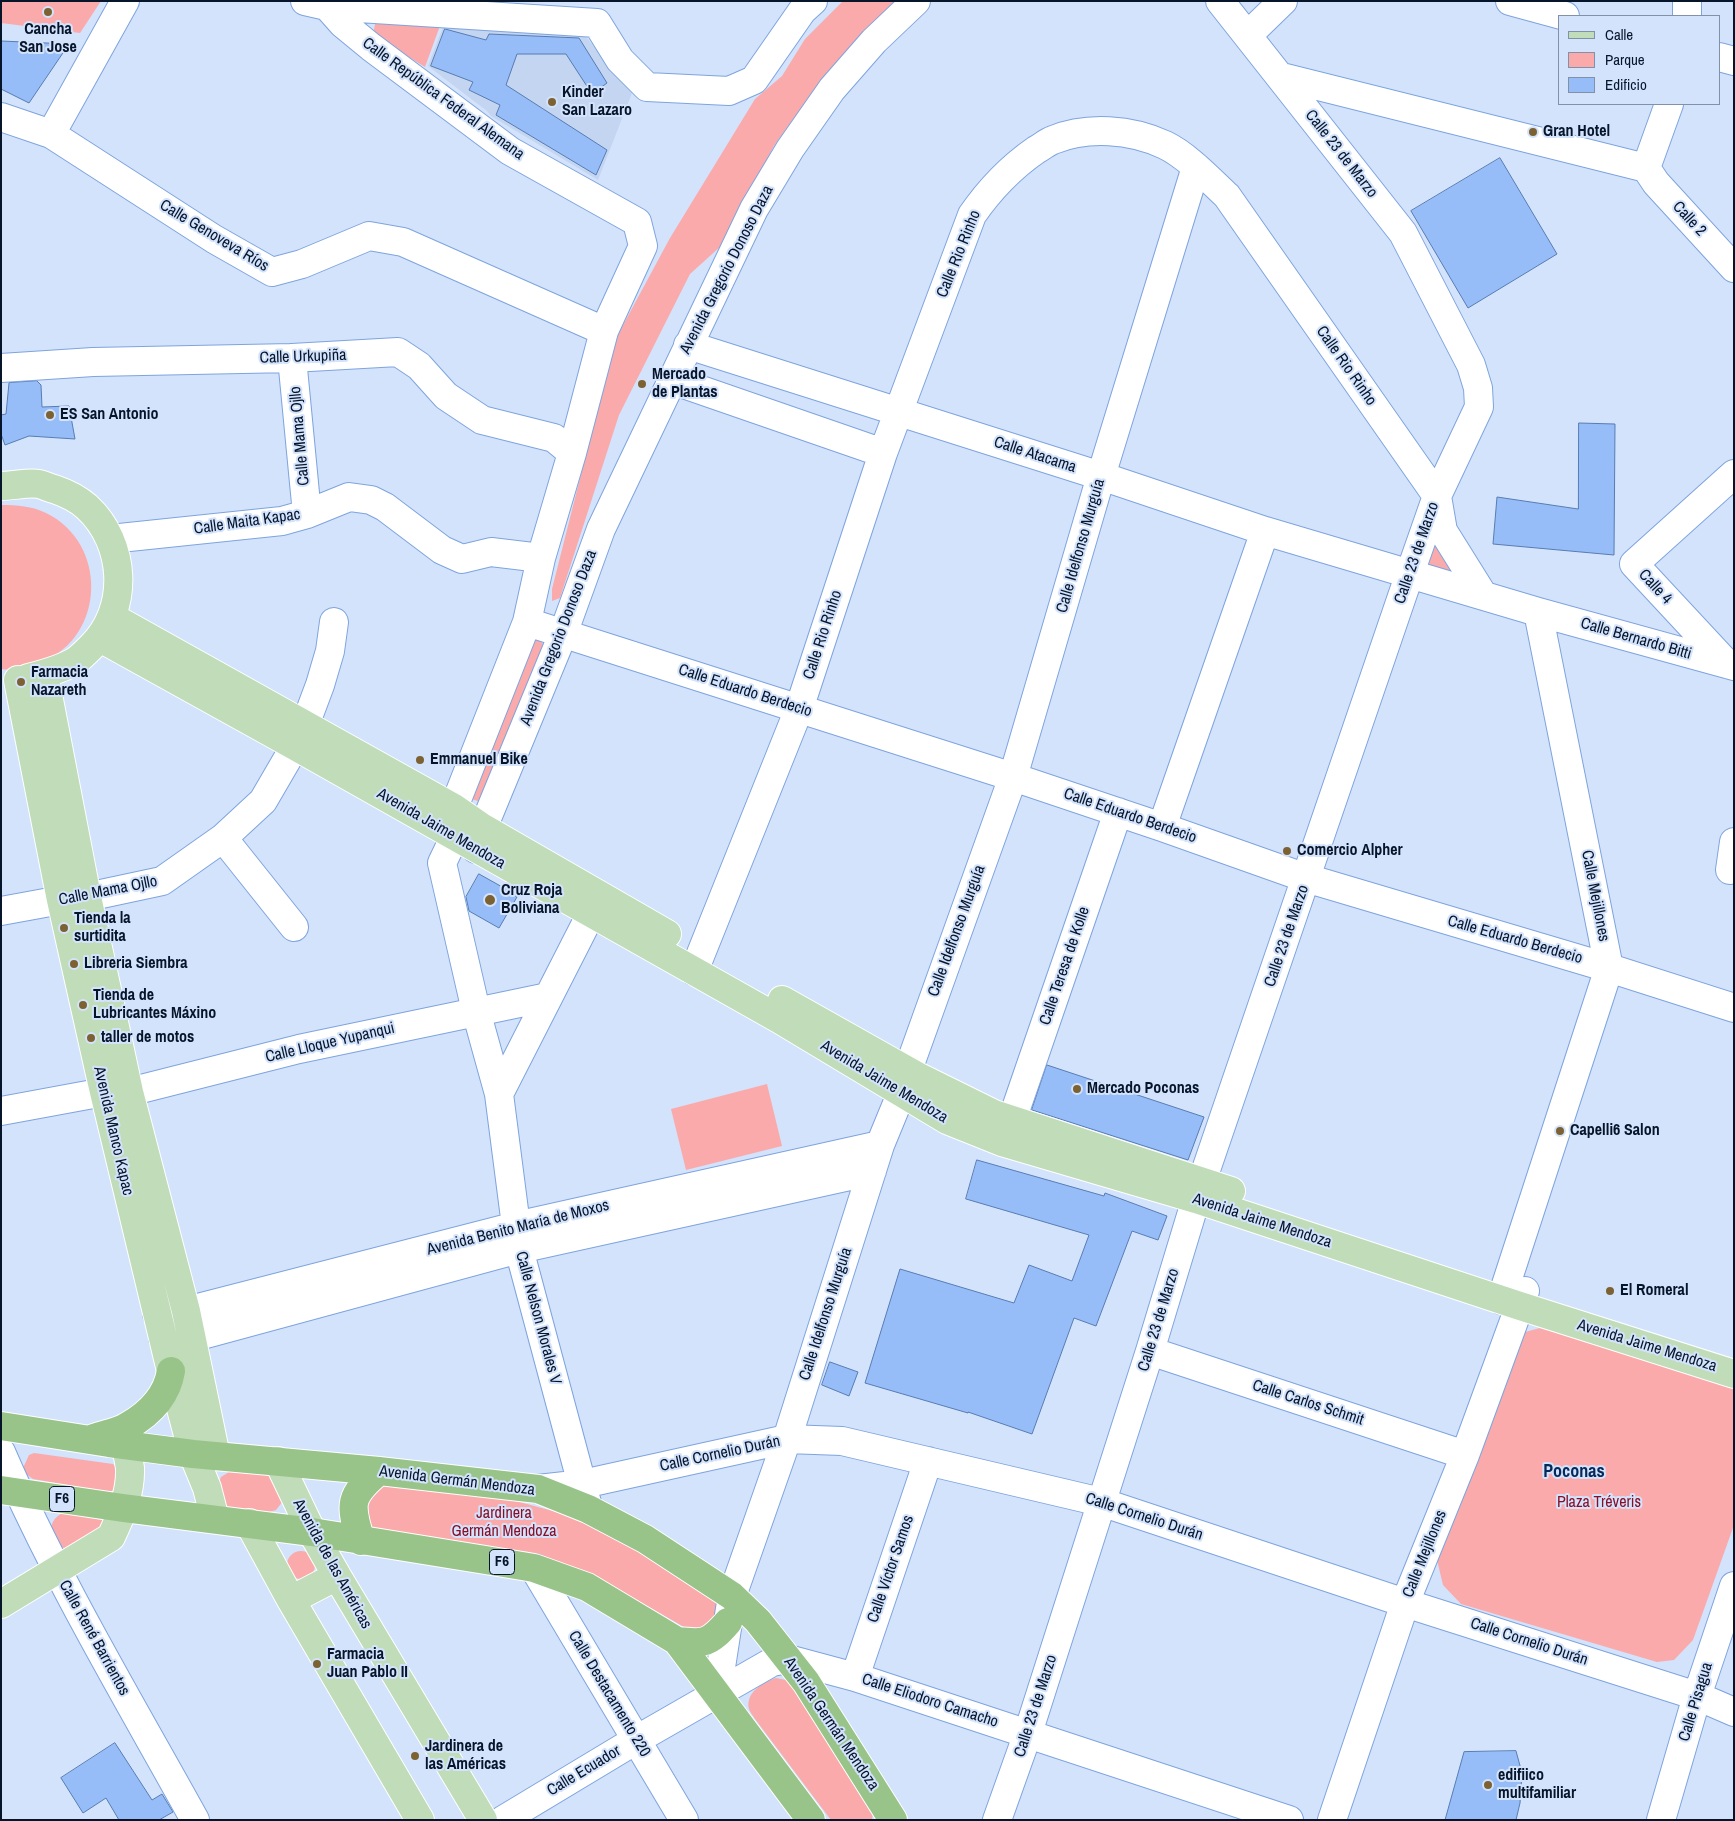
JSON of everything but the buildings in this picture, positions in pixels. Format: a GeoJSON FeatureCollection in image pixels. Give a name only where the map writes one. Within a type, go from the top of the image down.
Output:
{"type":"FeatureCollection","features":[{"type":"Feature","properties":{"kind":"highway"},"geometry":{"type":"LineString","coordinates":[[88,1440],[127,1427],[152,1409],[169,1385],[171,1371]]}},
{"type":"Feature","properties":{"kind":"highway","name":"Avenida Germán Mendoza"},"geometry":{"type":"LineString","coordinates":[[1,1426],[88,1440],[204,1455],[379,1471],[538,1489],[586,1497],[646,1539],[730,1609],[758,1621],[806,1682],[888,1817]]}},
{"type":"Feature","properties":{"kind":"highway"},"geometry":{"type":"LineString","coordinates":[[361,1541],[353,1510],[355,1497],[362,1485],[379,1471]]}},
{"type":"Feature","properties":{"kind":"highway","name":"F6"},"geometry":{"type":"LineString","coordinates":[[10,1491],[123,1508],[312,1532],[534,1568],[587,1587],[677,1641],[811,1820]]}},
{"type":"Feature","properties":{"kind":"highway"},"geometry":{"type":"LineString","coordinates":[[677,1641],[706,1642],[718,1633],[730,1609]]}},
{"type":"Feature","properties":{"kind":"main road"},"geometry":{"type":"LineString","coordinates":[[1,486],[39,484],[70,495],[100,522],[110,539],[118,564],[118,591],[106,628],[78,659],[44,674],[10,680]]}},
{"type":"Feature","properties":{"kind":"main road","name":"Avenida Jaime Mendoza"},"geometry":{"type":"LineString","coordinates":[[106,628],[300,735],[905,1082],[1200,1190]]}},
{"type":"Feature","properties":{"kind":"main road","name":"Avenida Manco Kapac"},"geometry":{"type":"LineString","coordinates":[[44,674],[88,897],[116,1092],[160,1326],[171,1371],[204,1455]]}},
{"type":"Feature","properties":{"kind":"main road","name":"Avenida Manco Kapac"},"geometry":{"type":"LineString","coordinates":[[10,680],[61,900],[116,1092],[186,1311],[191,1338],[207,1488],[215,1519]]}},
{"type":"Feature","properties":{"kind":"main road","name":"Avenida Jaime Mendoza"},"geometry":{"type":"LineString","coordinates":[[905,1082],[947,1120],[1002,1142],[1200,1190],[1343,1230],[1513,1295],[1734,1374]]}},
{"type":"Feature","properties":{"kind":"main road","name":"Avenida Jaime Mendoza"},"geometry":{"type":"LineString","coordinates":[[1513,1295],[1734,1355]]}},
{"type":"Feature","properties":{"kind":"main road"},"geometry":{"type":"LineString","coordinates":[[1,1604],[111,1537],[123,1508],[129,1486],[130,1467],[125,1445]]}},
{"type":"Feature","properties":{"kind":"main road","name":"Avenida de las Américas"},"geometry":{"type":"LineString","coordinates":[[278,1461],[312,1532],[337,1576],[482,1820]]}},
{"type":"Feature","properties":{"kind":"main road"},"geometry":{"type":"LineString","coordinates":[[249,1523],[291,1600],[420,1820]]}},
{"type":"Feature","properties":{"kind":"main road"},"geometry":{"type":"LineString","coordinates":[[291,1600],[337,1576]]}},
{"type":"Feature","properties":{"kind":"street"},"geometry":{"type":"LineString","coordinates":[[51,134],[125,1]]}},
{"type":"Feature","properties":{"kind":"street"},"geometry":{"type":"LineString","coordinates":[[316,4],[597,23],[620,60],[647,88],[729,91],[754,80],[802,11],[813,1]]}},
{"type":"Feature","properties":{"kind":"street","name":"Avenida Gregorio Donoso Daza"},"geometry":{"type":"LineString","coordinates":[[463,830],[563,634],[601,529],[754,209],[790,149],[832,88],[874,41],[916,1]]}},
{"type":"Feature","properties":{"kind":"street","name":"Calle 23 de Marzo"},"geometry":{"type":"LineString","coordinates":[[997,1820],[1028,1734],[1200,1190],[1410,573],[1437,496],[1479,407],[1478,388],[1471,365],[1403,233],[1220,1]]}},
{"type":"Feature","properties":{"kind":"street"},"geometry":{"type":"LineString","coordinates":[[1248,35],[1283,1]]}},
{"type":"Feature","properties":{"kind":"street"},"geometry":{"type":"LineString","coordinates":[[1510,1],[1561,15]]}},
{"type":"Feature","properties":{"kind":"street"},"geometry":{"type":"LineString","coordinates":[[1687,1],[1688,15]]}},
{"type":"Feature","properties":{"kind":"street","name":"Calle República Federal Alemana"},"geometry":{"type":"LineString","coordinates":[[316,4],[510,151],[638,222],[643,246],[604,331]]}},
{"type":"Feature","properties":{"kind":"street"},"geometry":{"type":"LineString","coordinates":[[1720,57],[1734,61]]}},
{"type":"Feature","properties":{"kind":"street"},"geometry":{"type":"LineString","coordinates":[[1282,78],[1646,168],[1669,105]]}},
{"type":"Feature","properties":{"kind":"street","name":"Calle Genoveva Ríos"},"geometry":{"type":"LineString","coordinates":[[1,117],[51,134],[214,239],[272,272],[302,264],[368,236],[403,242],[604,331]]}},
{"type":"Feature","properties":{"kind":"street","name":"Calle Rio Rinho"},"geometry":{"type":"LineString","coordinates":[[698,963],[799,709],[883,453],[972,214],[989,190],[1016,164],[1051,140],[1076,133],[1109,131],[1133,134],[1166,145],[1196,167],[1227,196],[1437,496],[1443,531],[1483,595]]}},
{"type":"Feature","properties":{"kind":"street","name":"Calle Idelfonso Murguía"},"geometry":{"type":"LineString","coordinates":[[717,1693],[730,1609],[787,1439],[880,1145],[905,1082],[1013,777],[1196,167]]}},
{"type":"Feature","properties":{"kind":"street","name":"Calle 2"},"geometry":{"type":"LineString","coordinates":[[1646,168],[1656,183],[1734,268]]}},
{"type":"Feature","properties":{"kind":"street"},"geometry":{"type":"LineString","coordinates":[[463,830],[527,622],[541,558],[572,453],[604,331]]}},
{"type":"Feature","properties":{"kind":"street","name":"Calle Atacama"},"geometry":{"type":"LineString","coordinates":[[688,345],[1102,476],[1265,531],[1410,573]]}},
{"type":"Feature","properties":{"kind":"street","name":"Calle Urkupiña"},"geometry":{"type":"LineString","coordinates":[[1,368],[93,362],[292,358],[398,352],[419,366],[446,396],[482,420],[554,438],[572,453]]}},
{"type":"Feature","properties":{"kind":"street","name":"Calle Mama Ojllo"},"geometry":{"type":"LineString","coordinates":[[292,358],[307,514]]}},
{"type":"Feature","properties":{"kind":"street"},"geometry":{"type":"LineString","coordinates":[[672,380],[883,453]]}},
{"type":"Feature","properties":{"kind":"street","name":"Calle 4"},"geometry":{"type":"LineString","coordinates":[[1730,665],[1634,564],[1734,474]]}},
{"type":"Feature","properties":{"kind":"street","name":"Calle Maita Kapac"},"geometry":{"type":"LineString","coordinates":[[110,539],[282,521],[307,514],[349,497],[372,500],[386,508],[442,550],[462,559],[491,552],[541,558]]}},
{"type":"Feature","properties":{"kind":"street"},"geometry":{"type":"LineString","coordinates":[[1162,827],[1265,531]]}},
{"type":"Feature","properties":{"kind":"street"},"geometry":{"type":"LineString","coordinates":[[1410,573],[1538,612]]}},
{"type":"Feature","properties":{"kind":"street","name":"Calle Bernardo Bitti"},"geometry":{"type":"LineString","coordinates":[[1538,612],[1730,665]]}},
{"type":"Feature","properties":{"kind":"street","name":"Calle Mejillones"},"geometry":{"type":"LineString","coordinates":[[1332,1820],[1405,1603],[1465,1455],[1609,968],[1538,612]]}},
{"type":"Feature","properties":{"kind":"street","name":"Calle Mama Ojllo"},"geometry":{"type":"LineString","coordinates":[[1,911],[88,897],[162,881],[223,838],[263,801],[300,735],[323,676],[330,651],[334,622]]}},
{"type":"Feature","properties":{"kind":"street","name":"Calle Eduardo Berdecio"},"geometry":{"type":"LineString","coordinates":[[527,622],[1013,777],[1306,878],[1609,968],[1734,1008]]}},
{"type":"Feature","properties":{"kind":"street","name":"Calle Teresa de Kolle"},"geometry":{"type":"LineString","coordinates":[[1012,1120],[1118,812]]}},
{"type":"Feature","properties":{"kind":"street","name":"Calle Nelson Morales V"},"geometry":{"type":"LineString","coordinates":[[463,830],[442,863],[476,1011],[499,1094],[517,1238],[586,1497]]}},
{"type":"Feature","properties":{"kind":"street"},"geometry":{"type":"LineString","coordinates":[[223,838],[294,927]]}},
{"type":"Feature","properties":{"kind":"street"},"geometry":{"type":"LineString","coordinates":[[1730,870],[1734,842]]}},
{"type":"Feature","properties":{"kind":"street"},"geometry":{"type":"LineString","coordinates":[[499,1094],[595,905]]}},
{"type":"Feature","properties":{"kind":"street","name":"Calle Lloque Yupanqui"},"geometry":{"type":"LineString","coordinates":[[1,1111],[116,1092],[299,1048],[548,997]]}},
{"type":"Feature","properties":{"kind":"street","name":"Avenida Benito María de Moxos"},"geometry":{"type":"LineString","coordinates":[[160,1326],[191,1338],[517,1238],[880,1145]]}},
{"type":"Feature","properties":{"kind":"street","name":"Avenida Benito María de Moxos"},"geometry":{"type":"LineString","coordinates":[[160,1326],[186,1311],[517,1238],[872,1171]]}},
{"type":"Feature","properties":{"kind":"street","name":"Calle Carlos Schmit"},"geometry":{"type":"LineString","coordinates":[[1150,1351],[1465,1455]]}},
{"type":"Feature","properties":{"kind":"street","name":"Calle Cornelio Durán"},"geometry":{"type":"LineString","coordinates":[[586,1497],[787,1439],[842,1441],[1101,1502],[1405,1603],[1697,1696],[1734,1712]]}},
{"type":"Feature","properties":{"kind":"street","name":"Calle René Barrientos"},"geometry":{"type":"LineString","coordinates":[[1,1452],[10,1491],[57,1570],[195,1820]]}},
{"type":"Feature","properties":{"kind":"street","name":"Calle Víctor Samos"},"geometry":{"type":"LineString","coordinates":[[855,1676],[928,1461]]}},
{"type":"Feature","properties":{"kind":"street","name":"Calle Destacamento 220"},"geometry":{"type":"LineString","coordinates":[[534,1568],[684,1820]]}},
{"type":"Feature","properties":{"kind":"street","name":"Calle Pisagua"},"geometry":{"type":"LineString","coordinates":[[1661,1820],[1697,1696],[1734,1586]]}},
{"type":"Feature","properties":{"kind":"street"},"geometry":{"type":"LineString","coordinates":[[717,1693],[772,1662],[788,1659]]}},
{"type":"Feature","properties":{"kind":"street","name":"Calle Eliodoro Camacho"},"geometry":{"type":"LineString","coordinates":[[788,1659],[855,1676],[1289,1820]]}},
{"type":"Feature","properties":{"kind":"street","name":"Calle Ecuador"},"geometry":{"type":"LineString","coordinates":[[503,1820],[717,1693]]}},
{"type":"Feature","properties":{"kind":"shaded area","name":"Kinder San Lazaro"},"geometry":{"type":"Polygon","coordinates":[[[445,22],[582,32],[632,93],[598,180],[491,116],[428,66],[445,22]]]}},
{"type":"Feature","properties":{"kind":"green space","name":"Cancha San Jose"},"geometry":{"type":"Polygon","coordinates":[[[1,1],[101,1],[80,33],[1,23],[1,1]]]}},
{"type":"Feature","properties":{"kind":"green space"},"geometry":{"type":"Polygon","coordinates":[[[843,1],[903,1],[816,91],[791,122],[774,146],[721,246],[690,274],[619,415],[560,598],[552,601],[552,589],[615,340],[670,238],[755,99],[782,76],[805,39],[843,1]]]}},
{"type":"Feature","properties":{"kind":"green space"},"geometry":{"type":"Polygon","coordinates":[[[383,19],[441,23],[425,67],[373,35],[375,24],[383,19]]]}},
{"type":"Feature","properties":{"kind":"green space"},"geometry":{"type":"Polygon","coordinates":[[[1,505],[30,507],[46,513],[66,527],[81,545],[89,566],[91,589],[88,611],[78,632],[63,649],[42,662],[27,667],[11,669],[1,669],[1,505]]]}},
{"type":"Feature","properties":{"kind":"green space"},"geometry":{"type":"Polygon","coordinates":[[[1435,535],[1468,582],[1425,568],[1435,535]]]}},
{"type":"Feature","properties":{"kind":"green space"},"geometry":{"type":"Polygon","coordinates":[[[533,637],[541,641],[545,648],[487,799],[478,801],[471,799],[533,637]]]}},
{"type":"Feature","properties":{"kind":"green space"},"geometry":{"type":"Polygon","coordinates":[[[767,1084],[782,1146],[686,1170],[671,1109],[767,1084]]]}},
{"type":"Feature","properties":{"kind":"green space","name":"Plaza Tréveris"},"geometry":{"type":"Polygon","coordinates":[[[1540,1328],[1734,1386],[1734,1525],[1693,1640],[1674,1660],[1657,1662],[1461,1604],[1443,1585],[1437,1560],[1511,1348],[1525,1332],[1540,1328]]]}},
{"type":"Feature","properties":{"kind":"green space"},"geometry":{"type":"Polygon","coordinates":[[[34,1453],[113,1464],[118,1469],[115,1490],[108,1492],[33,1479],[26,1474],[23,1468],[29,1455],[34,1453]]]}},
{"type":"Feature","properties":{"kind":"green space"},"geometry":{"type":"Polygon","coordinates":[[[229,1472],[271,1475],[283,1501],[276,1510],[269,1512],[229,1508],[222,1504],[217,1487],[221,1477],[229,1472]]]}},
{"type":"Feature","properties":{"kind":"green space","name":"Jardinera Germán Mendoza"},"geometry":{"type":"Polygon","coordinates":[[[381,1484],[512,1500],[564,1514],[609,1534],[657,1559],[713,1597],[718,1608],[717,1618],[708,1627],[691,1631],[588,1572],[528,1552],[380,1530],[364,1520],[366,1497],[381,1484]]]}},
{"type":"Feature","properties":{"kind":"green space"},"geometry":{"type":"Polygon","coordinates":[[[64,1512],[112,1524],[70,1551],[58,1544],[51,1527],[57,1517],[64,1512]]]}},
{"type":"Feature","properties":{"kind":"green space"},"geometry":{"type":"Polygon","coordinates":[[[301,1551],[311,1555],[315,1565],[311,1575],[301,1579],[291,1575],[287,1565],[291,1555],[301,1551]]]}},
{"type":"Feature","properties":{"kind":"green space"},"geometry":{"type":"Polygon","coordinates":[[[776,1678],[786,1680],[794,1686],[873,1813],[872,1820],[831,1820],[752,1715],[749,1703],[753,1693],[761,1685],[776,1678]]]}},
{"type":"Feature","properties":{"kind":"place","name":"Cancha San Jose"},"geometry":{"type":"Point","coordinates":[48,12]}},
{"type":"Feature","properties":{"kind":"place","name":"Kinder San Lazaro"},"geometry":{"type":"Point","coordinates":[552,102]}},
{"type":"Feature","properties":{"kind":"place","name":"Gran Hotel"},"geometry":{"type":"Point","coordinates":[1533,132]}},
{"type":"Feature","properties":{"kind":"place","name":"Mercado de Plantas"},"geometry":{"type":"Point","coordinates":[642,384]}},
{"type":"Feature","properties":{"kind":"place","name":"ES San Antonio"},"geometry":{"type":"Point","coordinates":[50,415]}},
{"type":"Feature","properties":{"kind":"place","name":"Farmacia Nazareth"},"geometry":{"type":"Point","coordinates":[21,682]}},
{"type":"Feature","properties":{"kind":"place","name":"Emmanuel Bike"},"geometry":{"type":"Point","coordinates":[420,760]}},
{"type":"Feature","properties":{"kind":"place","name":"Comercio Alpher"},"geometry":{"type":"Point","coordinates":[1287,851]}},
{"type":"Feature","properties":{"kind":"place","name":"Cruz Roja Boliviana"},"geometry":{"type":"Point","coordinates":[490,900]}},
{"type":"Feature","properties":{"kind":"place","name":"Tienda la surtidita"},"geometry":{"type":"Point","coordinates":[64,928]}},
{"type":"Feature","properties":{"kind":"place","name":"Libreria Siembra"},"geometry":{"type":"Point","coordinates":[74,964]}},
{"type":"Feature","properties":{"kind":"place","name":"Tienda de Lubricantes Máxino"},"geometry":{"type":"Point","coordinates":[83,1005]}},
{"type":"Feature","properties":{"kind":"place","name":"taller de motos"},"geometry":{"type":"Point","coordinates":[91,1038]}},
{"type":"Feature","properties":{"kind":"place","name":"Mercado Poconas"},"geometry":{"type":"Point","coordinates":[1077,1089]}},
{"type":"Feature","properties":{"kind":"place","name":"Capelli6 Salon"},"geometry":{"type":"Point","coordinates":[1560,1131]}},
{"type":"Feature","properties":{"kind":"place","name":"El Romeral"},"geometry":{"type":"Point","coordinates":[1610,1291]}},
{"type":"Feature","properties":{"kind":"place","name":"Farmacia Juan Pablo II"},"geometry":{"type":"Point","coordinates":[317,1664]}},
{"type":"Feature","properties":{"kind":"place","name":"Jardinera de las Américas"},"geometry":{"type":"Point","coordinates":[415,1756]}},
{"type":"Feature","properties":{"kind":"place","name":"edifiico multifamiliar"},"geometry":{"type":"Point","coordinates":[1488,1785]}},
{"type":"Feature","properties":{"kind":"district","name":"Poconas"},"geometry":{"type":"Point","coordinates":[1574,1472]}}]}
